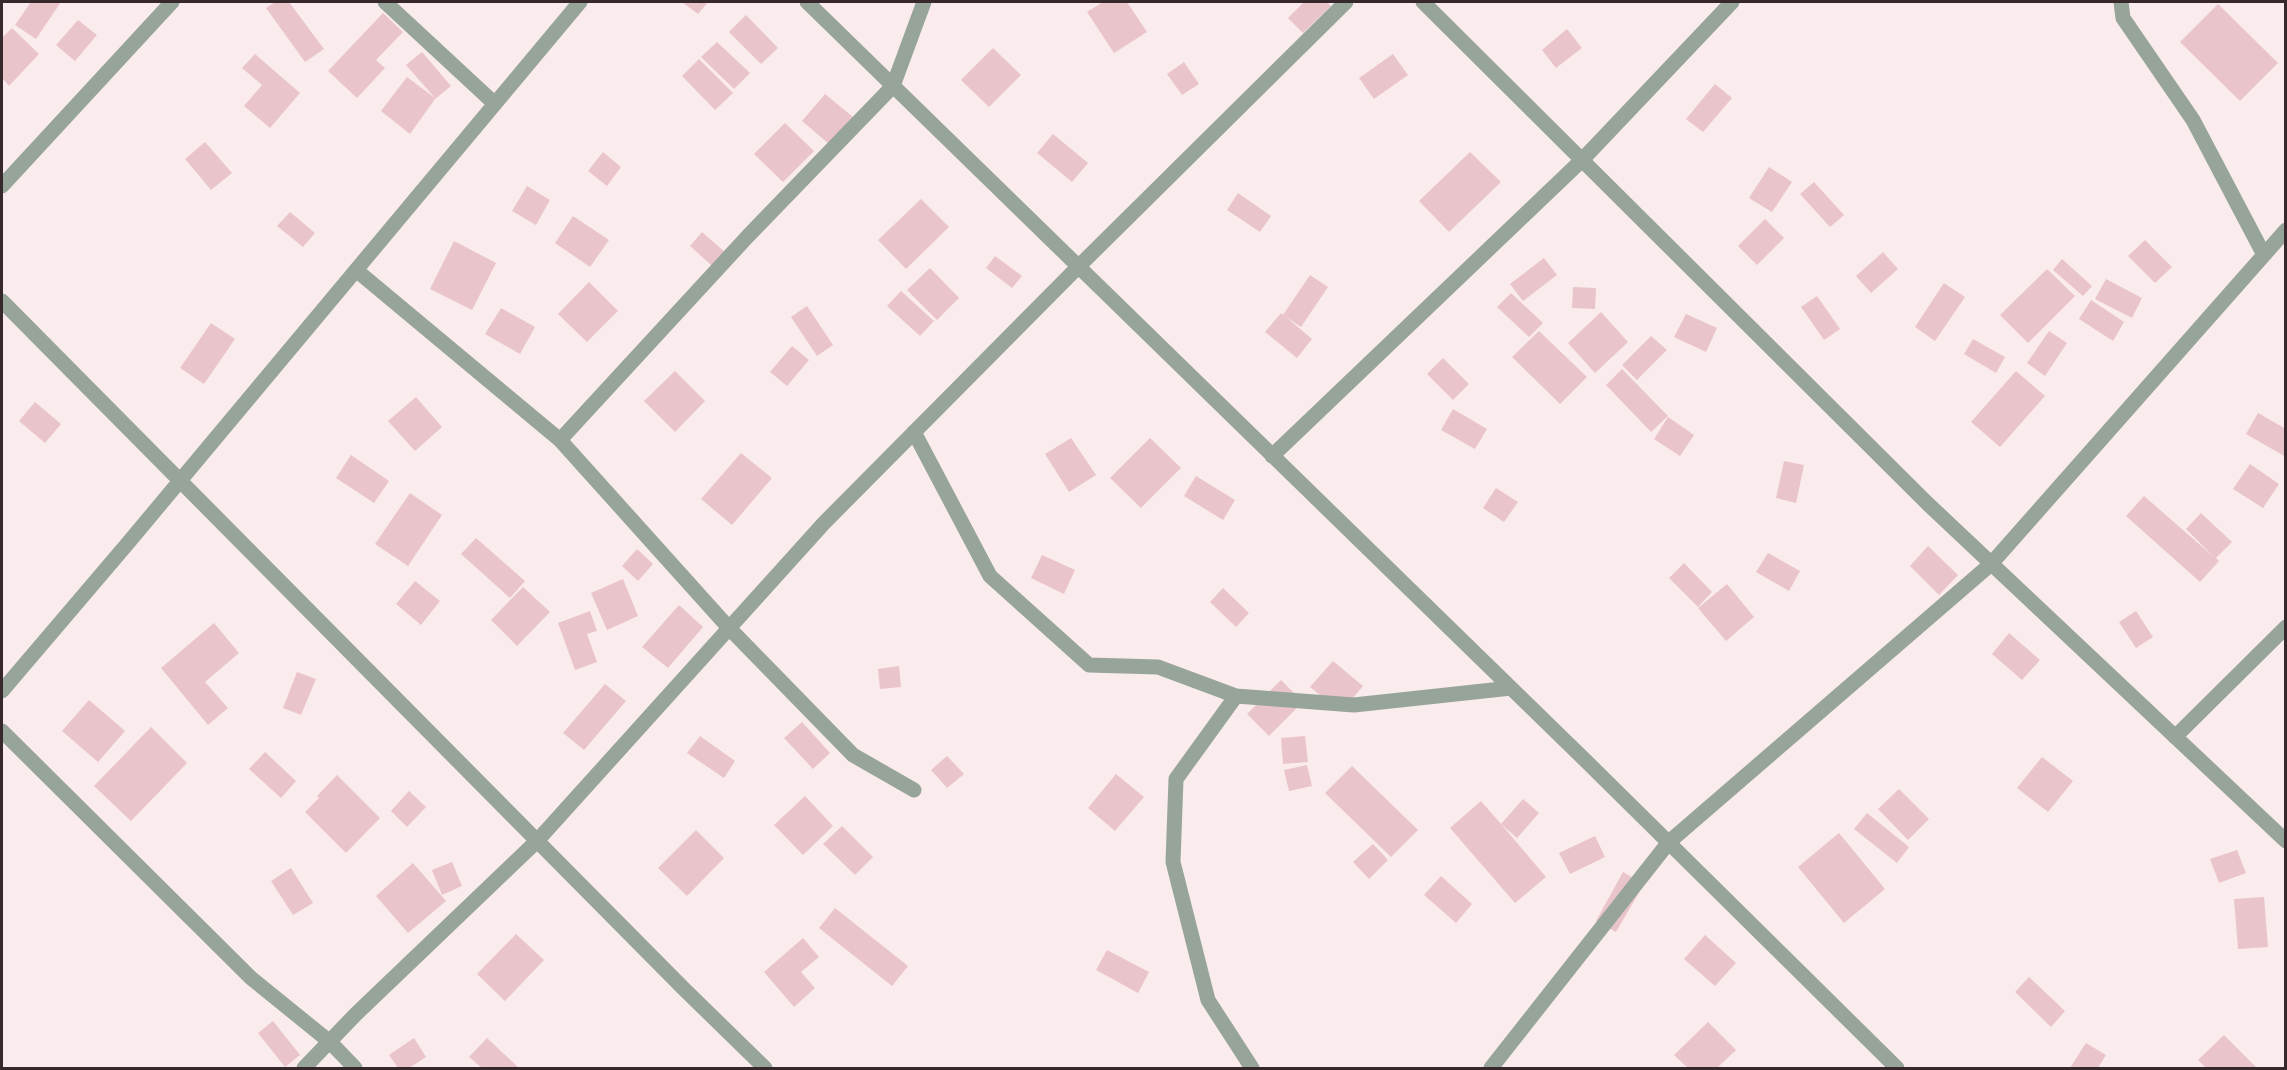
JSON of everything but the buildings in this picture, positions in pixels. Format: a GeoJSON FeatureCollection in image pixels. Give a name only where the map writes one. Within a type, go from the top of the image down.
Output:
{"type":"FeatureCollection","features":[{"type":"Feature","properties":{"kind":"street"},"geometry":{"type":"LineString","coordinates":[[2,186],[172,2]]}},
{"type":"Feature","properties":{"kind":"street"},"geometry":{"type":"LineString","coordinates":[[385,2],[495,104]]}},
{"type":"Feature","properties":{"kind":"street"},"geometry":{"type":"LineString","coordinates":[[2,691],[580,2]]}},
{"type":"Feature","properties":{"kind":"street"},"geometry":{"type":"LineString","coordinates":[[807,2],[1669,842],[1897,1068]]}},
{"type":"Feature","properties":{"kind":"street"},"geometry":{"type":"LineString","coordinates":[[560,440],[748,236],[892,86],[924,2]]}},
{"type":"Feature","properties":{"kind":"street"},"geometry":{"type":"LineString","coordinates":[[304,1068],[537,841],[824,522],[1346,2]]}},
{"type":"Feature","properties":{"kind":"street"},"geometry":{"type":"LineString","coordinates":[[1423,2],[1928,504],[2286,841]]}},
{"type":"Feature","properties":{"kind":"street"},"geometry":{"type":"LineString","coordinates":[[1272,456],[1582,160],[1732,2]]}},
{"type":"Feature","properties":{"kind":"street"},"geometry":{"type":"LineString","coordinates":[[2121,2],[2123,18],[2193,120],[2264,255]]}},
{"type":"Feature","properties":{"kind":"street"},"geometry":{"type":"LineString","coordinates":[[1491,1068],[1669,842],[1992,564],[2286,230]]}},
{"type":"Feature","properties":{"kind":"street"},"geometry":{"type":"LineString","coordinates":[[356,270],[560,440],[729,628],[853,755],[914,790]]}},
{"type":"Feature","properties":{"kind":"street"},"geometry":{"type":"LineString","coordinates":[[2,301],[765,1068]]}},
{"type":"Feature","properties":{"kind":"street"},"geometry":{"type":"LineString","coordinates":[[914,432],[990,576],[1089,665],[1158,667],[1236,696],[1354,705],[1511,688]]}},
{"type":"Feature","properties":{"kind":"street"},"geometry":{"type":"LineString","coordinates":[[2175,737],[2286,627]]}},
{"type":"Feature","properties":{"kind":"street"},"geometry":{"type":"LineString","coordinates":[[1236,696],[1176,779],[1173,861],[1208,1000],[1252,1068]]}},
{"type":"Feature","properties":{"kind":"street"},"geometry":{"type":"LineString","coordinates":[[2,731],[251,978],[330,1042],[355,1068]]}}]}
